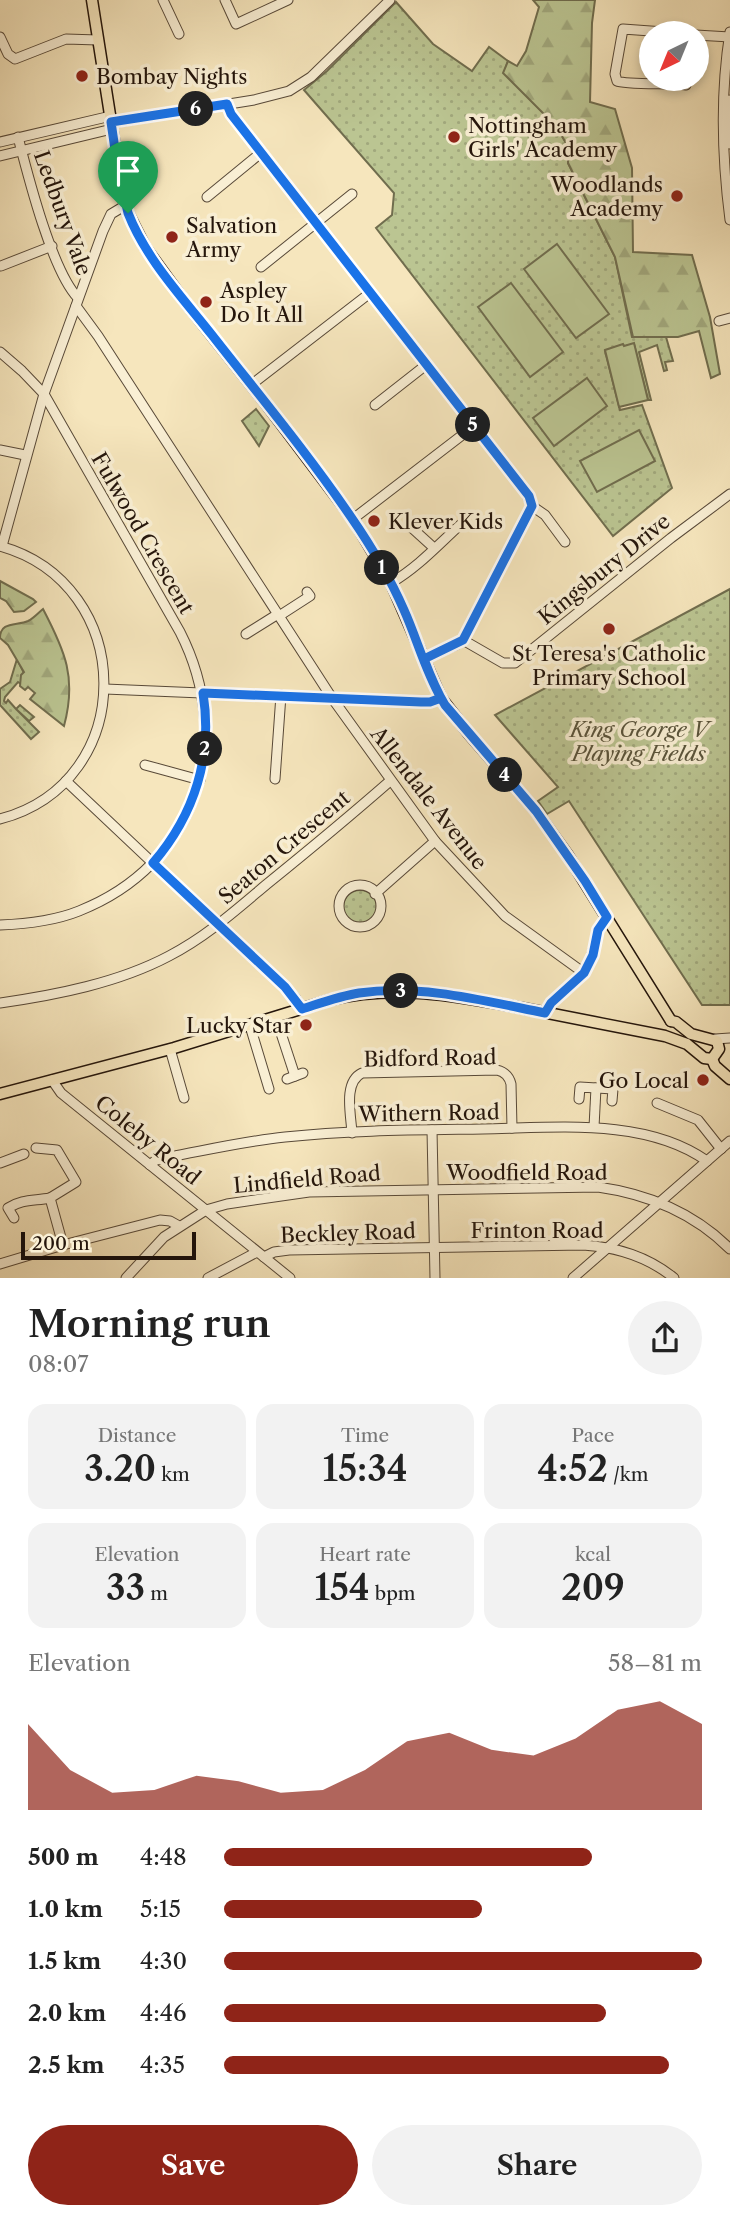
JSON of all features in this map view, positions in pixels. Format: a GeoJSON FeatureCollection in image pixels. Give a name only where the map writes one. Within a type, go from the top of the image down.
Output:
{"type":"FeatureCollection","features":[{"type":"Feature","properties":{"kind":"main road"},"geometry":{"type":"LineString","coordinates":[[92,0],[126,205],[145,247],[353,519],[391,583],[441,698],[536,811],[579,872],[671,1021],[691,1034],[721,1044],[712,1059]]}},
{"type":"Feature","properties":{"kind":"main road"},"geometry":{"type":"LineString","coordinates":[[0,1094],[170,1049],[356,994],[406,991],[449,995],[665,1035],[687,1044],[704,1058],[712,1059]]}},
{"type":"Feature","properties":{"kind":"main road"},"geometry":{"type":"LineString","coordinates":[[665,1035],[664,1025],[671,1021]]}},
{"type":"Feature","properties":{"kind":"main road"},"geometry":{"type":"LineString","coordinates":[[712,1059],[715,1066],[730,1079]]}},
{"type":"Feature","properties":{"kind":"street"},"geometry":{"type":"LineString","coordinates":[[163,0],[179,34]]}},
{"type":"Feature","properties":{"kind":"street"},"geometry":{"type":"LineString","coordinates":[[225,0],[236,24],[288,0]]}},
{"type":"Feature","properties":{"kind":"street"},"geometry":{"type":"LineString","coordinates":[[0,142],[276,95],[299,85],[318,71],[390,0]]}},
{"type":"Feature","properties":{"kind":"street"},"geometry":{"type":"LineString","coordinates":[[639,30],[621,31],[615,74],[617,81],[622,84],[639,83]]}},
{"type":"Feature","properties":{"kind":"street"},"geometry":{"type":"LineString","coordinates":[[709,35],[730,35],[724,94],[730,220]]}},
{"type":"Feature","properties":{"kind":"street"},"geometry":{"type":"LineString","coordinates":[[0,37],[8,54],[15,59],[66,39],[98,40]]}},
{"type":"Feature","properties":{"kind":"street"},"geometry":{"type":"LineString","coordinates":[[730,100],[730,144]]}},
{"type":"Feature","properties":{"kind":"street"},"geometry":{"type":"LineString","coordinates":[[227,104],[231,114],[525,491],[532,506],[544,515],[565,542]]}},
{"type":"Feature","properties":{"kind":"street"},"geometry":{"type":"LineString","coordinates":[[0,156],[111,122]]}},
{"type":"Feature","properties":{"kind":"street","name":"Ledbury Vale"},"geometry":{"type":"LineString","coordinates":[[18,137],[52,246],[77,302]]}},
{"type":"Feature","properties":{"kind":"street"},"geometry":{"type":"LineString","coordinates":[[207,197],[262,152]]}},
{"type":"Feature","properties":{"kind":"street"},"geometry":{"type":"LineString","coordinates":[[261,267],[352,194]]}},
{"type":"Feature","properties":{"kind":"street"},"geometry":{"type":"LineString","coordinates":[[0,818],[26,810],[66,781],[84,757],[97,731],[105,689],[97,636],[73,593],[33,559],[1,546],[44,394],[77,302],[108,218],[126,205]]}},
{"type":"Feature","properties":{"kind":"street"},"geometry":{"type":"LineString","coordinates":[[1,266],[52,246]]}},
{"type":"Feature","properties":{"kind":"street"},"geometry":{"type":"LineString","coordinates":[[251,385],[370,293]]}},
{"type":"Feature","properties":{"kind":"street","name":"Allendale Avenue"},"geometry":{"type":"LineString","coordinates":[[77,302],[332,698],[435,841],[505,916],[584,973]]}},
{"type":"Feature","properties":{"kind":"street"},"geometry":{"type":"LineString","coordinates":[[719,321],[730,318]]}},
{"type":"Feature","properties":{"kind":"street","name":"Fulwood Crescent"},"geometry":{"type":"LineString","coordinates":[[0,352],[44,394],[180,632],[196,665],[203,693],[206,742],[200,780],[182,822],[153,863],[124,887],[77,912],[40,921],[0,925]]}},
{"type":"Feature","properties":{"kind":"street"},"geometry":{"type":"LineString","coordinates":[[375,405],[426,365]]}},
{"type":"Feature","properties":{"kind":"street"},"geometry":{"type":"LineString","coordinates":[[353,519],[474,426]]}},
{"type":"Feature","properties":{"kind":"street"},"geometry":{"type":"LineString","coordinates":[[0,450],[25,455]]}},
{"type":"Feature","properties":{"kind":"street","name":"Kingsbury Drive"},"geometry":{"type":"LineString","coordinates":[[463,640],[503,663],[515,663],[730,494]]}},
{"type":"Feature","properties":{"kind":"street"},"geometry":{"type":"LineString","coordinates":[[424,659],[463,640],[532,506]]}},
{"type":"Feature","properties":{"kind":"street"},"geometry":{"type":"LineString","coordinates":[[412,528],[434,548]]}},
{"type":"Feature","properties":{"kind":"street"},"geometry":{"type":"LineString","coordinates":[[391,583],[422,563],[434,548],[458,531]]}},
{"type":"Feature","properties":{"kind":"street"},"geometry":{"type":"LineString","coordinates":[[247,634],[310,596],[307,592]]}},
{"type":"Feature","properties":{"kind":"street"},"geometry":{"type":"LineString","coordinates":[[105,689],[421,702],[441,698]]}},
{"type":"Feature","properties":{"kind":"street"},"geometry":{"type":"LineString","coordinates":[[275,779],[281,695]]}},
{"type":"Feature","properties":{"kind":"street"},"geometry":{"type":"LineString","coordinates":[[145,765],[200,780]]}},
{"type":"Feature","properties":{"kind":"street"},"geometry":{"type":"LineString","coordinates":[[66,781],[285,987],[302,1009]]}},
{"type":"Feature","properties":{"kind":"street","name":"Seaton Crescent"},"geometry":{"type":"LineString","coordinates":[[0,1003],[68,990],[141,968],[181,949],[218,925],[390,781]]}},
{"type":"Feature","properties":{"kind":"street"},"geometry":{"type":"LineString","coordinates":[[375,894],[435,841]]}},
{"type":"Feature","properties":{"kind":"street"},"geometry":{"type":"LineString","coordinates":[[353,886],[367,886],[375,894],[381,901],[381,913],[366,927],[351,926],[339,913],[339,900],[353,886]]}},
{"type":"Feature","properties":{"kind":"street"},"geometry":{"type":"LineString","coordinates":[[545,1013],[551,1003],[584,973],[598,936],[610,922]]}},
{"type":"Feature","properties":{"kind":"street"},"geometry":{"type":"LineString","coordinates":[[276,1018],[295,1076]]}},
{"type":"Feature","properties":{"kind":"street"},"geometry":{"type":"LineString","coordinates":[[250,1026],[268,1089]]}},
{"type":"Feature","properties":{"kind":"street"},"geometry":{"type":"LineString","coordinates":[[721,1044],[730,1038]]}},
{"type":"Feature","properties":{"kind":"street"},"geometry":{"type":"LineString","coordinates":[[170,1049],[184,1098]]}},
{"type":"Feature","properties":{"kind":"street","name":"Bidford Road"},"geometry":{"type":"LineString","coordinates":[[352,1133],[352,1082],[362,1073],[502,1071],[511,1084],[512,1129]]}},
{"type":"Feature","properties":{"kind":"street","name":"Coleby Road"},"geometry":{"type":"LineString","coordinates":[[52,1080],[61,1093],[289,1278]]}},
{"type":"Feature","properties":{"kind":"street"},"geometry":{"type":"LineString","coordinates":[[579,1099],[580,1087],[612,1089],[612,1101]]}},
{"type":"Feature","properties":{"kind":"street"},"geometry":{"type":"LineString","coordinates":[[594,1128],[596,1088]]}},
{"type":"Feature","properties":{"kind":"street"},"geometry":{"type":"LineString","coordinates":[[657,1103],[698,1120],[721,1149]]}},
{"type":"Feature","properties":{"kind":"street","name":"Withern Road"},"geometry":{"type":"LineString","coordinates":[[150,1166],[154,1161],[169,1157],[261,1140],[432,1130],[594,1128],[625,1131],[656,1139],[688,1150],[706,1161]]}},
{"type":"Feature","properties":{"kind":"street"},"geometry":{"type":"LineString","coordinates":[[432,1130],[435,1278]]}},
{"type":"Feature","properties":{"kind":"street"},"geometry":{"type":"LineString","coordinates":[[573,1278],[730,1140]]}},
{"type":"Feature","properties":{"kind":"street"},"geometry":{"type":"LineString","coordinates":[[14,1218],[8,1208],[13,1205],[22,1200],[50,1198],[76,1182],[57,1150],[36,1148]]}},
{"type":"Feature","properties":{"kind":"street"},"geometry":{"type":"LineString","coordinates":[[0,1163],[24,1154]]}},
{"type":"Feature","properties":{"kind":"street","name":"Woodfield Road"},"geometry":{"type":"LineString","coordinates":[[433,1189],[588,1186],[619,1190],[661,1201],[705,1227],[730,1248]]}},
{"type":"Feature","properties":{"kind":"street","name":"Lindfield Road"},"geometry":{"type":"LineString","coordinates":[[126,1278],[151,1248],[179,1226],[206,1210],[226,1204],[309,1192],[433,1189]]}},
{"type":"Feature","properties":{"kind":"street"},"geometry":{"type":"LineString","coordinates":[[50,1198],[63,1245]]}},
{"type":"Feature","properties":{"kind":"street"},"geometry":{"type":"LineString","coordinates":[[0,1264],[160,1220],[179,1226]]}},
{"type":"Feature","properties":{"kind":"street","name":"Frinton Road"},"geometry":{"type":"LineString","coordinates":[[434,1247],[583,1245],[608,1248],[640,1257],[674,1278]]}},
{"type":"Feature","properties":{"kind":"street","name":"Beckley Road"},"geometry":{"type":"LineString","coordinates":[[208,1278],[261,1254],[274,1252],[434,1247]]}},
{"type":"Feature","properties":{"kind":"green space"},"geometry":{"type":"Polygon","coordinates":[[[533,0],[595,0],[590,102],[615,109],[632,168],[633,252],[692,255],[710,317],[720,374],[711,378],[699,331],[678,337],[633,337],[615,257],[568,163],[569,148],[556,126],[503,73],[508,61],[517,66],[526,51],[539,7],[533,0]]]}},
{"type":"Feature","properties":{"kind":"green space"},"geometry":{"type":"Polygon","coordinates":[[[396,2],[433,44],[472,71],[489,47],[508,61],[504,73],[556,126],[569,148],[568,163],[615,257],[632,337],[666,337],[673,361],[665,362],[667,370],[664,371],[657,345],[639,352],[651,400],[648,400],[634,344],[605,351],[620,410],[642,405],[672,488],[613,536],[376,228],[392,215],[394,193],[304,90],[327,71],[396,2]]]}},
{"type":"Feature","properties":{"kind":"green space"},"geometry":{"type":"Polygon","coordinates":[[[557,244],[609,314],[576,338],[524,269],[557,244]]]}},
{"type":"Feature","properties":{"kind":"green space"},"geometry":{"type":"Polygon","coordinates":[[[511,283],[563,352],[530,377],[478,307],[511,283]]]}},
{"type":"Feature","properties":{"kind":"green space"},"geometry":{"type":"Polygon","coordinates":[[[634,343],[648,400],[619,407],[605,350],[634,343]]]}},
{"type":"Feature","properties":{"kind":"green space"},"geometry":{"type":"Polygon","coordinates":[[[587,378],[607,406],[554,446],[533,418],[587,378]]]}},
{"type":"Feature","properties":{"kind":"green space"},"geometry":{"type":"Polygon","coordinates":[[[256,409],[269,426],[259,446],[242,421],[256,409]]]}},
{"type":"Feature","properties":{"kind":"green space"},"geometry":{"type":"Polygon","coordinates":[[[639,430],[655,461],[597,492],[580,461],[639,430]]]}},
{"type":"Feature","properties":{"kind":"green space"},"geometry":{"type":"Polygon","coordinates":[[[0,581],[36,602],[24,611],[14,612],[6,601],[0,598],[0,581]]]}},
{"type":"Feature","properties":{"kind":"green space","name":"King George V Playing Fields"},"geometry":{"type":"Polygon","coordinates":[[[730,589],[730,1005],[702,1005],[569,801],[547,814],[538,801],[558,787],[495,715],[730,589]]]}},
{"type":"Feature","properties":{"kind":"green space"},"geometry":{"type":"Polygon","coordinates":[[[43,609],[67,665],[69,693],[64,726],[30,699],[35,693],[28,687],[25,690],[20,686],[24,672],[8,645],[0,638],[6,626],[28,621],[43,609]]]}},
{"type":"Feature","properties":{"kind":"green space"},"geometry":{"type":"Polygon","coordinates":[[[17,659],[24,673],[21,684],[18,682],[4,701],[6,703],[8,700],[39,732],[31,739],[0,705],[0,689],[10,682],[17,659]]]}},
{"type":"Feature","properties":{"kind":"green space"},"geometry":{"type":"Polygon","coordinates":[[[20,705],[34,717],[29,721],[16,709],[20,705]]]}},
{"type":"Feature","properties":{"kind":"green space"},"geometry":{"type":"Polygon","coordinates":[[[360,890],[372,895],[377,907],[372,919],[360,924],[348,919],[343,907],[348,895],[360,890]]]}},
{"type":"Feature","properties":{"kind":"place","name":"Bombay Nights"},"geometry":{"type":"Point","coordinates":[82,76]}},
{"type":"Feature","properties":{"kind":"place","name":"Nottingham Girls' Academy"},"geometry":{"type":"Point","coordinates":[454,137]}},
{"type":"Feature","properties":{"kind":"place","name":"Woodlands Academy"},"geometry":{"type":"Point","coordinates":[677,196]}},
{"type":"Feature","properties":{"kind":"place","name":"Salvation Army"},"geometry":{"type":"Point","coordinates":[172,237]}},
{"type":"Feature","properties":{"kind":"place","name":"Aspley Do It All"},"geometry":{"type":"Point","coordinates":[206,302]}},
{"type":"Feature","properties":{"kind":"place","name":"Klever Kids"},"geometry":{"type":"Point","coordinates":[374,521]}},
{"type":"Feature","properties":{"kind":"place","name":"St Teresa's Catholic Primary School"},"geometry":{"type":"Point","coordinates":[609,629]}},
{"type":"Feature","properties":{"kind":"place","name":"Lucky Star"},"geometry":{"type":"Point","coordinates":[306,1025]}},
{"type":"Feature","properties":{"kind":"place","name":"Go Local"},"geometry":{"type":"Point","coordinates":[703,1080]}},
{"type":"Feature","properties":{"kind":"route"},"geometry":{"type":"LineString","coordinates":[[128,213],[111,122],[227,104],[231,114],[529,496],[532,506],[463,640],[424,659],[445,705],[536,811],[607,917],[598,930],[593,955],[584,973],[551,1003],[545,1013],[413,991],[356,994],[302,1009],[285,987],[153,863],[182,822],[200,780],[206,742],[203,693],[421,702],[441,698],[436,689],[424,659],[404,609],[353,519],[182,298],[145,247],[128,213]]}}]}
